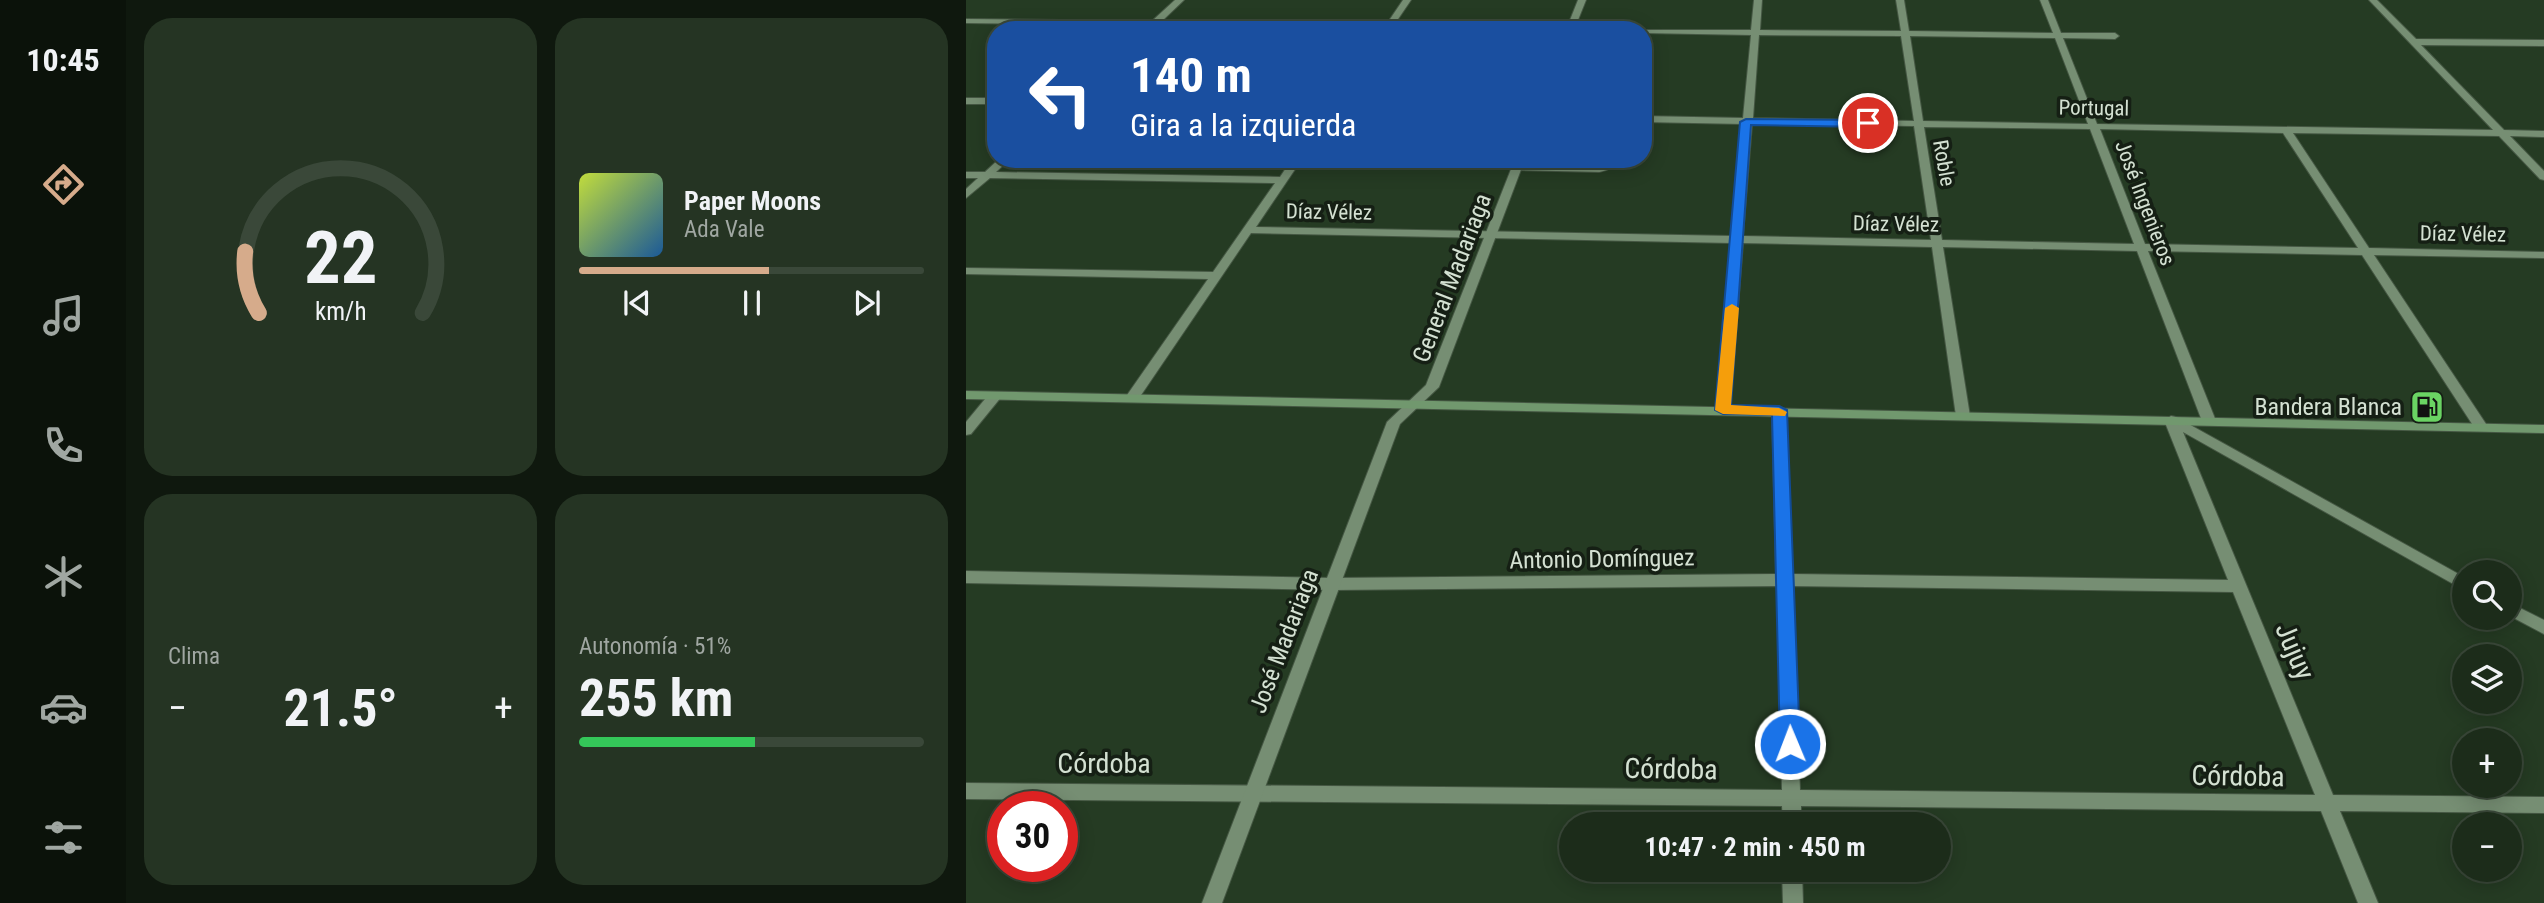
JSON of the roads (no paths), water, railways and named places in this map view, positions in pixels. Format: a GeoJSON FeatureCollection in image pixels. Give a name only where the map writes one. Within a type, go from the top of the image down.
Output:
{"type":"FeatureCollection","features":[{"type":"Feature","properties":{"kind":"main road"},"geometry":{"type":"LineString","coordinates":[[966,395],[1779,410],[2544,429]]}},
{"type":"Feature","properties":{"kind":"street"},"geometry":{"type":"LineString","coordinates":[[1157,21],[1180,0]]}},
{"type":"Feature","properties":{"kind":"street"},"geometry":{"type":"LineString","coordinates":[[1393,21],[1407,0]]}},
{"type":"Feature","properties":{"kind":"street"},"geometry":{"type":"LineString","coordinates":[[1574,21],[1582,0]]}},
{"type":"Feature","properties":{"kind":"street"},"geometry":{"type":"LineString","coordinates":[[1723,410],[1758,0]]}},
{"type":"Feature","properties":{"kind":"street","name":"Roble"},"geometry":{"type":"LineString","coordinates":[[1900,0],[1963,416]]}},
{"type":"Feature","properties":{"kind":"street","name":"José Ingenieros"},"geometry":{"type":"LineString","coordinates":[[2044,0],[2209,421]]}},
{"type":"Feature","properties":{"kind":"street"},"geometry":{"type":"LineString","coordinates":[[2373,0],[2544,177]]}},
{"type":"Feature","properties":{"kind":"street"},"geometry":{"type":"LineString","coordinates":[[966,21],[987,22]]}},
{"type":"Feature","properties":{"kind":"street"},"geometry":{"type":"LineString","coordinates":[[1652,31],[2115,36]]}},
{"type":"Feature","properties":{"kind":"street"},"geometry":{"type":"LineString","coordinates":[[2414,42],[2544,43]]}},
{"type":"Feature","properties":{"kind":"street"},"geometry":{"type":"LineString","coordinates":[[966,100],[987,101]]}},
{"type":"Feature","properties":{"kind":"street","name":"Portugal"},"geometry":{"type":"LineString","coordinates":[[1652,119],[2544,134]]}},
{"type":"Feature","properties":{"kind":"street"},"geometry":{"type":"LineString","coordinates":[[2286,130],[2481,427]]}},
{"type":"Feature","properties":{"kind":"street"},"geometry":{"type":"LineString","coordinates":[[966,195],[996,168]]}},
{"type":"Feature","properties":{"kind":"street"},"geometry":{"type":"LineString","coordinates":[[1132,398],[1291,168]]}},
{"type":"Feature","properties":{"kind":"street","name":"General Madariaga"},"geometry":{"type":"LineString","coordinates":[[1412,404],[1432,387],[1517,168]]}},
{"type":"Feature","properties":{"kind":"street"},"geometry":{"type":"LineString","coordinates":[[966,175],[1283,180]]}},
{"type":"Feature","properties":{"kind":"street","name":"Díaz Vélez"},"geometry":{"type":"LineString","coordinates":[[1248,230],[2544,255]]}},
{"type":"Feature","properties":{"kind":"street"},"geometry":{"type":"LineString","coordinates":[[966,271],[1215,276]]}},
{"type":"Feature","properties":{"kind":"street"},"geometry":{"type":"LineString","coordinates":[[966,431],[995,396]]}},
{"type":"Feature","properties":{"kind":"street","name":"José Madariaga"},"geometry":{"type":"LineString","coordinates":[[1212,903],[1394,422],[1412,404]]}},
{"type":"Feature","properties":{"kind":"street"},"geometry":{"type":"LineString","coordinates":[[1779,410],[1792,812]]}},
{"type":"Feature","properties":{"kind":"street"},"geometry":{"type":"LineString","coordinates":[[2171,420],[2452,577]]}},
{"type":"Feature","properties":{"kind":"street","name":"Jujuy"},"geometry":{"type":"LineString","coordinates":[[2171,420],[2368,903]]}},
{"type":"Feature","properties":{"kind":"street","name":"Antonio Domínguez"},"geometry":{"type":"LineString","coordinates":[[966,577],[1332,584],[1786,580],[2239,586]]}},
{"type":"Feature","properties":{"kind":"street"},"geometry":{"type":"LineString","coordinates":[[2522,616],[2544,628]]}},
{"type":"Feature","properties":{"kind":"street","name":"Córdoba"},"geometry":{"type":"LineString","coordinates":[[966,791],[1253,791],[2330,805],[2544,805]]}},
{"type":"Feature","properties":{"kind":"street"},"geometry":{"type":"LineString","coordinates":[[1792,882],[1793,903]]}},
{"type":"Feature","properties":{"kind":"place","name":"Bandera Blanca"},"geometry":{"type":"Point","coordinates":[2427,407]}}]}
